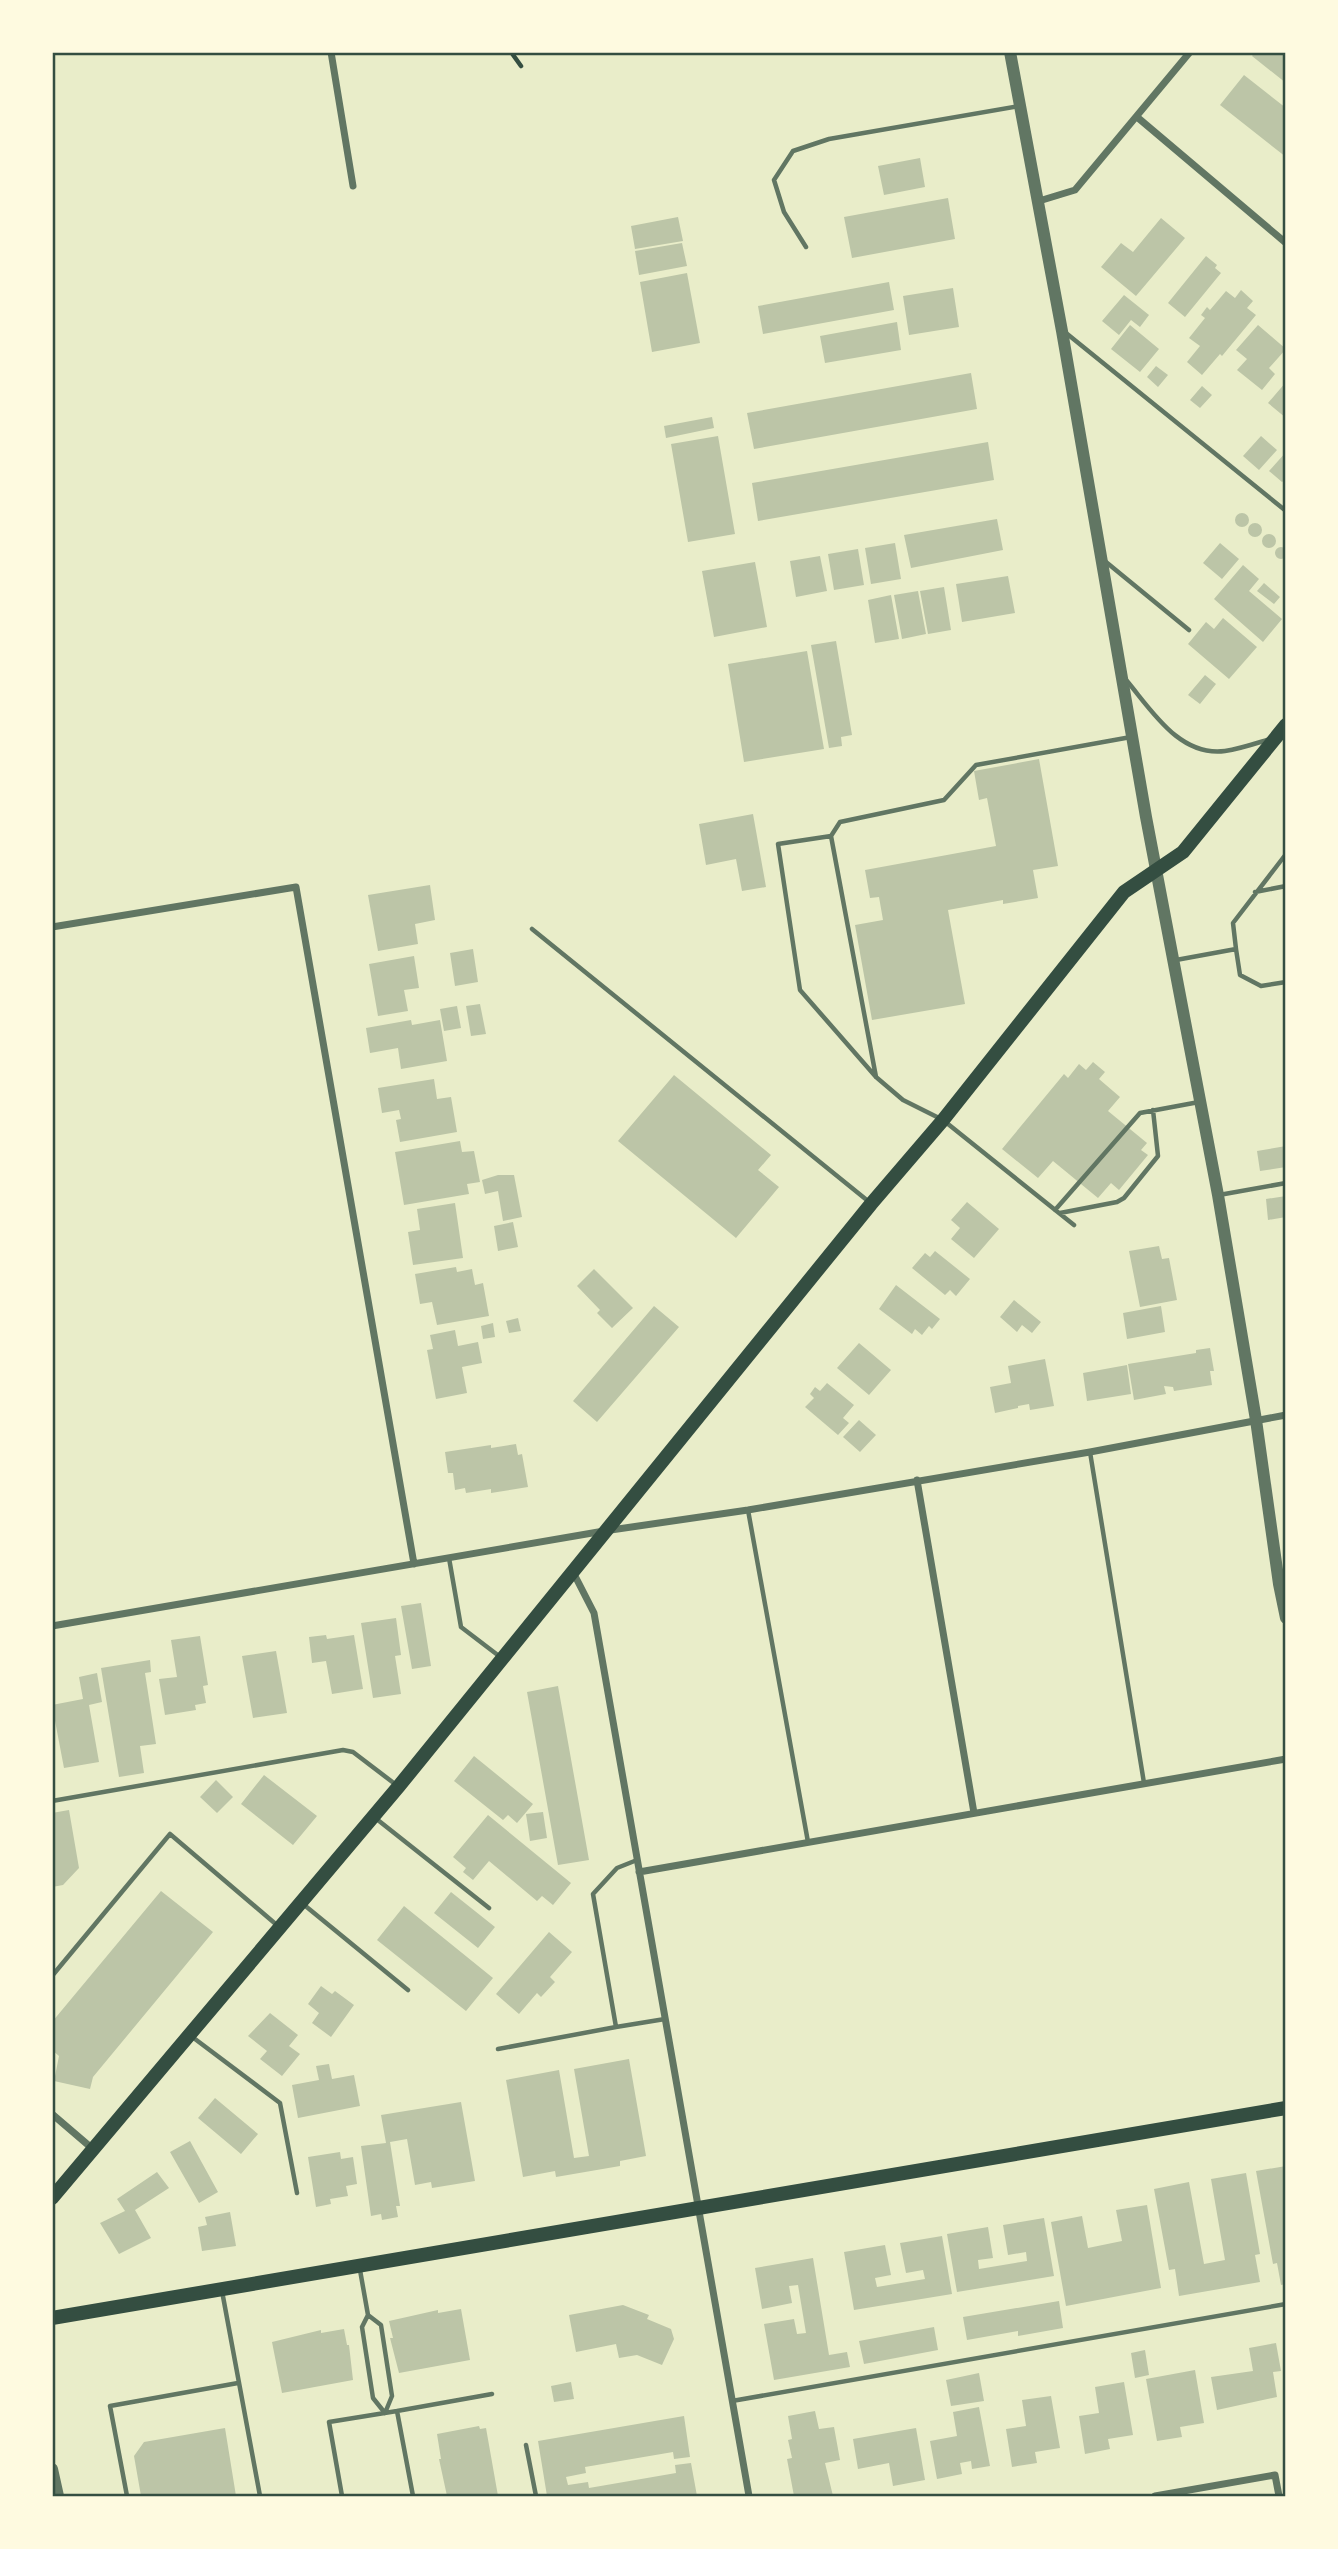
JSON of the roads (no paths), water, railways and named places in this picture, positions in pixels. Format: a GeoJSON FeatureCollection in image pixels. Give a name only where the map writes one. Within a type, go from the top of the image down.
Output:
{"type":"FeatureCollection","features":[{"type":"Feature","properties":{"kind":"main road"},"geometry":{"type":"LineString","coordinates":[[52,2198],[399,1786],[871,1204],[943,1120],[1124,892],[1183,852],[1286,725]]}},
{"type":"Feature","properties":{"kind":"main road"},"geometry":{"type":"LineString","coordinates":[[52,2318],[1286,2108]]}},
{"type":"Feature","properties":{"kind":"street"},"geometry":{"type":"LineString","coordinates":[[331,52],[353,186]]}},
{"type":"Feature","properties":{"kind":"street"},"geometry":{"type":"LineString","coordinates":[[1010,52],[1039,201],[1156,870],[1218,1195],[1286,1619]]}},
{"type":"Feature","properties":{"kind":"street"},"geometry":{"type":"LineString","coordinates":[[1039,201],[1074,190],[1190,52]]}},
{"type":"Feature","properties":{"kind":"street"},"geometry":{"type":"LineString","coordinates":[[1137,117],[1286,243]]}},
{"type":"Feature","properties":{"kind":"street"},"geometry":{"type":"LineString","coordinates":[[52,927],[296,887],[414,1564]]}},
{"type":"Feature","properties":{"kind":"street"},"geometry":{"type":"LineString","coordinates":[[52,1626],[604,1531],[748,1510],[1090,1452],[1286,1415]]}},
{"type":"Feature","properties":{"kind":"street"},"geometry":{"type":"LineString","coordinates":[[918,1480],[974,1813]]}},
{"type":"Feature","properties":{"kind":"street"},"geometry":{"type":"LineString","coordinates":[[572,1571],[594,1613],[749,2497]]}},
{"type":"Feature","properties":{"kind":"street"},"geometry":{"type":"LineString","coordinates":[[639,1872],[1286,1759]]}},
{"type":"Feature","properties":{"kind":"street"},"geometry":{"type":"LineString","coordinates":[[52,2114],[94,2150]]}},
{"type":"Feature","properties":{"kind":"street"},"geometry":{"type":"LineString","coordinates":[[52,2469],[58,2497]]}},
{"type":"Feature","properties":{"kind":"street"},"geometry":{"type":"LineString","coordinates":[[1155,2497],[1275,2475],[1279,2497]]}},
{"type":"Feature","properties":{"kind":"lane"},"geometry":{"type":"LineString","coordinates":[[806,247],[784,212],[774,180],[793,151],[829,139],[1020,106]]}},
{"type":"Feature","properties":{"kind":"lane"},"geometry":{"type":"LineString","coordinates":[[1062,331],[1286,511]]}},
{"type":"Feature","properties":{"kind":"lane"},"geometry":{"type":"LineString","coordinates":[[1101,558],[1189,630]]}},
{"type":"Feature","properties":{"kind":"lane"},"geometry":{"type":"LineString","coordinates":[[1122,674],[1173,735],[1199,748],[1224,751],[1275,738]]}},
{"type":"Feature","properties":{"kind":"lane"},"geometry":{"type":"LineString","coordinates":[[876,1077],[831,836],[840,822],[944,800],[976,765],[1132,736]]}},
{"type":"Feature","properties":{"kind":"lane"},"geometry":{"type":"LineString","coordinates":[[831,836],[778,844],[800,990],[876,1077],[903,1100],[943,1120],[1074,1225]]}},
{"type":"Feature","properties":{"kind":"lane"},"geometry":{"type":"LineString","coordinates":[[1286,854],[1233,923],[1240,975],[1261,986],[1286,982]]}},
{"type":"Feature","properties":{"kind":"lane"},"geometry":{"type":"LineString","coordinates":[[1255,892],[1286,886]]}},
{"type":"Feature","properties":{"kind":"lane"},"geometry":{"type":"LineString","coordinates":[[532,929],[871,1204]]}},
{"type":"Feature","properties":{"kind":"lane"},"geometry":{"type":"LineString","coordinates":[[1173,961],[1236,949]]}},
{"type":"Feature","properties":{"kind":"lane"},"geometry":{"type":"LineString","coordinates":[[1057,1212],[1135,1116],[1200,1102]]}},
{"type":"Feature","properties":{"kind":"lane"},"geometry":{"type":"LineString","coordinates":[[1057,1212],[1117,1202],[1124,1198],[1158,1156],[1153,1110]]}},
{"type":"Feature","properties":{"kind":"lane"},"geometry":{"type":"LineString","coordinates":[[1218,1195],[1286,1183]]}},
{"type":"Feature","properties":{"kind":"lane"},"geometry":{"type":"LineString","coordinates":[[1090,1452],[1144,1784]]}},
{"type":"Feature","properties":{"kind":"lane"},"geometry":{"type":"LineString","coordinates":[[748,1510],[808,1842]]}},
{"type":"Feature","properties":{"kind":"lane"},"geometry":{"type":"LineString","coordinates":[[449,1558],[461,1627],[503,1658]]}},
{"type":"Feature","properties":{"kind":"lane"},"geometry":{"type":"LineString","coordinates":[[52,1801],[343,1750],[353,1752],[399,1786]]}},
{"type":"Feature","properties":{"kind":"lane"},"geometry":{"type":"LineString","coordinates":[[374,1816],[489,1908]]}},
{"type":"Feature","properties":{"kind":"lane"},"geometry":{"type":"LineString","coordinates":[[52,1976],[170,1834],[281,1929]]}},
{"type":"Feature","properties":{"kind":"lane"},"geometry":{"type":"LineString","coordinates":[[616,2027],[593,1894],[617,1868],[637,1860]]}},
{"type":"Feature","properties":{"kind":"lane"},"geometry":{"type":"LineString","coordinates":[[302,1903],[408,1990]]}},
{"type":"Feature","properties":{"kind":"lane"},"geometry":{"type":"LineString","coordinates":[[498,2049],[665,2019]]}},
{"type":"Feature","properties":{"kind":"lane"},"geometry":{"type":"LineString","coordinates":[[191,2035],[281,2104],[297,2193]]}},
{"type":"Feature","properties":{"kind":"lane"},"geometry":{"type":"LineString","coordinates":[[359,2266],[368,2315],[362,2327],[373,2398],[385,2413]]}},
{"type":"Feature","properties":{"kind":"lane"},"geometry":{"type":"LineString","coordinates":[[222,2290],[260,2497]]}},
{"type":"Feature","properties":{"kind":"lane"},"geometry":{"type":"LineString","coordinates":[[732,2401],[1286,2304]]}},
{"type":"Feature","properties":{"kind":"lane"},"geometry":{"type":"LineString","coordinates":[[368,2315],[381,2325],[392,2396],[385,2413]]}},
{"type":"Feature","properties":{"kind":"lane"},"geometry":{"type":"LineString","coordinates":[[127,2497],[110,2406],[238,2383]]}},
{"type":"Feature","properties":{"kind":"lane"},"geometry":{"type":"LineString","coordinates":[[342,2497],[329,2422],[492,2394]]}},
{"type":"Feature","properties":{"kind":"lane"},"geometry":{"type":"LineString","coordinates":[[397,2411],[413,2497]]}},
{"type":"Feature","properties":{"kind":"lane"},"geometry":{"type":"LineString","coordinates":[[526,2445],[536,2497]]}}]}
